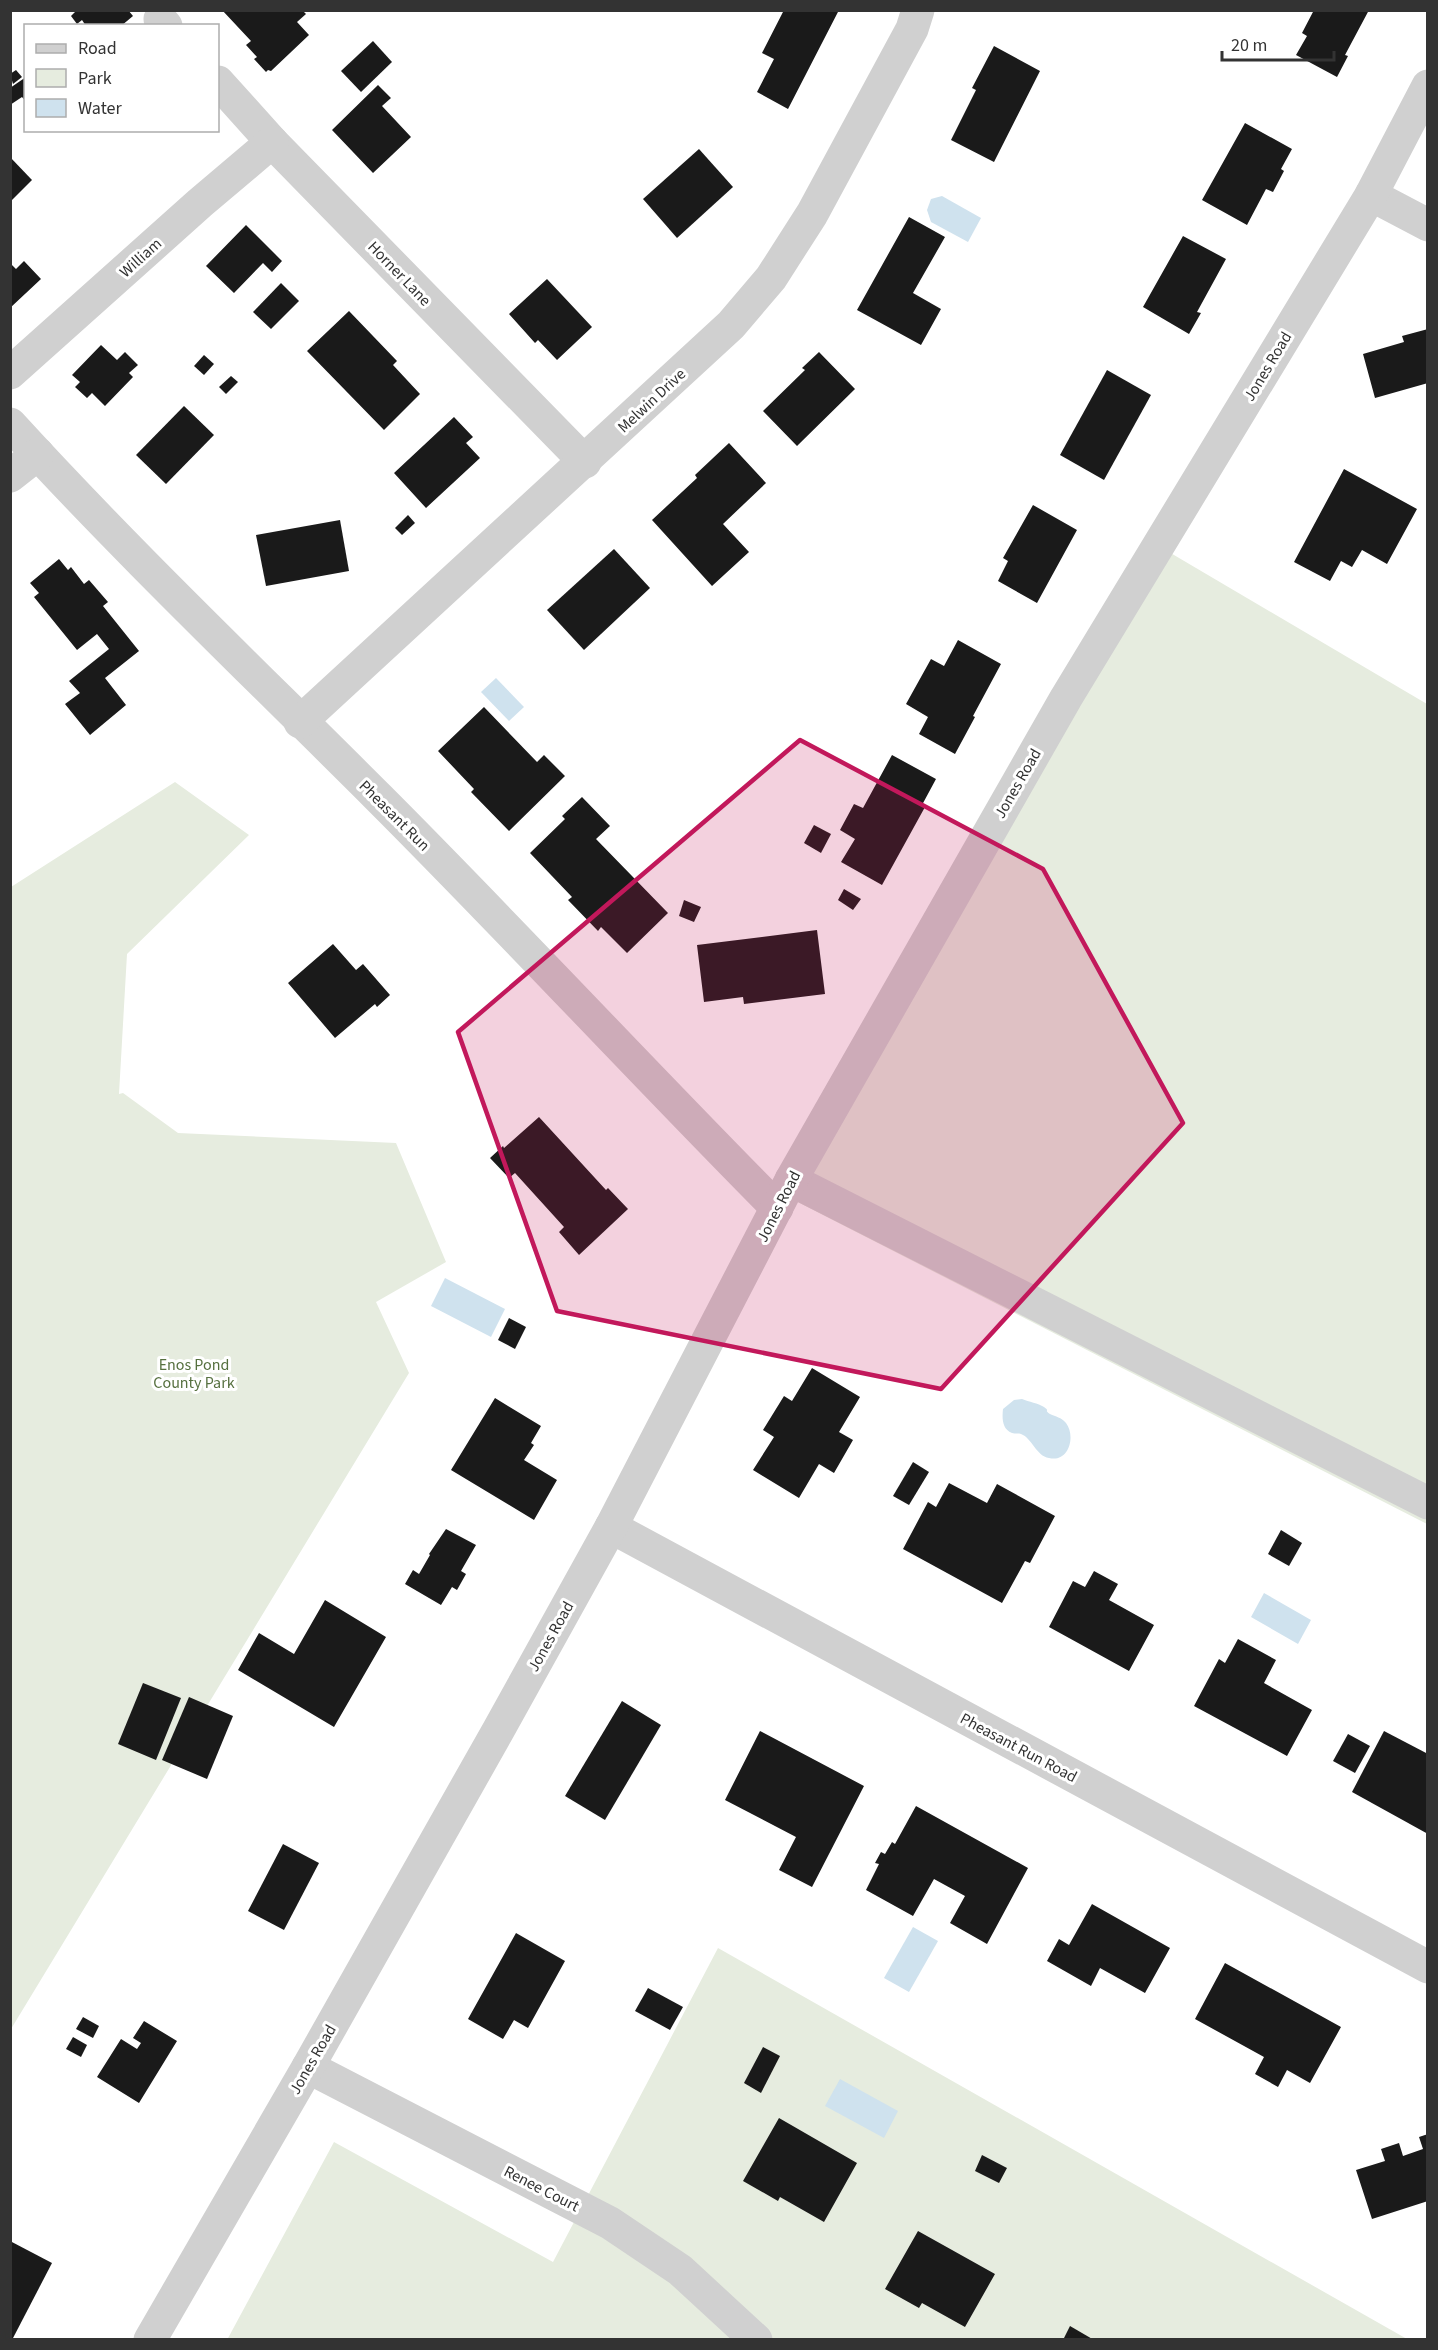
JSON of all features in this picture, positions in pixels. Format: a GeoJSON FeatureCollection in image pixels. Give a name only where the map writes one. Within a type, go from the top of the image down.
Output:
{"type":"FeatureCollection","features":[{"type":"Feature","properties":{"kind":"street","name":"Melwin Drive"},"geometry":{"type":"LineString","coordinates":[[300,722],[585,462],[731,325],[771,278],[818,204],[912,28],[918,10]]}},
{"type":"Feature","properties":{"kind":"street","name":"Horner Lane"},"geometry":{"type":"LineString","coordinates":[[219,83],[272,142],[585,462]]}},
{"type":"Feature","properties":{"kind":"street","name":"Jones Road"},"geometry":{"type":"LineString","coordinates":[[150,2340],[308,2067],[610,1527],[784,1194],[1066,698],[1371,195],[1428,86]]}},
{"type":"Feature","properties":{"kind":"street","name":"William"},"geometry":{"type":"LineString","coordinates":[[10,373],[200,203],[272,142]]}},
{"type":"Feature","properties":{"kind":"street"},"geometry":{"type":"LineString","coordinates":[[1371,195],[1428,225]]}},
{"type":"Feature","properties":{"kind":"street","name":"Pheasant Run"},"geometry":{"type":"LineString","coordinates":[[10,424],[300,722],[378,796],[675,1106],[784,1194],[1428,1503]]}},
{"type":"Feature","properties":{"kind":"street"},"geometry":{"type":"LineString","coordinates":[[10,476],[38,454]]}},
{"type":"Feature","properties":{"kind":"street","name":"Pheasant Run Road"},"geometry":{"type":"LineString","coordinates":[[610,1527],[1428,1967]]}},
{"type":"Feature","properties":{"kind":"street","name":"Renee Court"},"geometry":{"type":"LineString","coordinates":[[308,2067],[609,2223],[680,2270],[756,2340]]}},
{"type":"Feature","properties":{"kind":"highlighted area"},"geometry":{"type":"Polygon","coordinates":[[[800,740],[1043,869],[1183,1123],[941,1389],[557,1311],[458,1032],[800,740]]]}},
{"type":"Feature","properties":{"kind":"green space"},"geometry":{"type":"Polygon","coordinates":[[[1157,545],[1427,704],[1427,1524],[782,1194],[1157,545]]]}},
{"type":"Feature","properties":{"kind":"green space","name":"Enos Pond County Park"},"geometry":{"type":"Polygon","coordinates":[[[175,782],[249,835],[127,954],[119,1094],[123,1093],[178,1133],[396,1143],[446,1262],[376,1302],[409,1373],[11,2029],[11,887],[175,782]]]}},
{"type":"Feature","properties":{"kind":"green space"},"geometry":{"type":"Polygon","coordinates":[[[718,1948],[1407,2339],[227,2340],[334,2142],[553,2262],[718,1948]]]}},
{"type":"Feature","properties":{"kind":"water"},"geometry":{"type":"Polygon","coordinates":[[[942,196],[981,218],[968,242],[931,222],[927,210],[931,199],[942,196]]]}},
{"type":"Feature","properties":{"kind":"water"},"geometry":{"type":"Polygon","coordinates":[[[496,678],[524,707],[509,721],[481,692],[496,678]]]}},
{"type":"Feature","properties":{"kind":"water"},"geometry":{"type":"Polygon","coordinates":[[[445,1278],[505,1309],[491,1337],[431,1306],[445,1278]]]}},
{"type":"Feature","properties":{"kind":"water"},"geometry":{"type":"Polygon","coordinates":[[[1022,1399],[1042,1406],[1047,1412],[1066,1423],[1069,1428],[1070,1441],[1066,1453],[1056,1458],[1045,1457],[1025,1436],[1006,1429],[1003,1409],[1014,1400],[1022,1399]]]}},
{"type":"Feature","properties":{"kind":"water"},"geometry":{"type":"Polygon","coordinates":[[[1264,1593],[1311,1620],[1298,1644],[1251,1617],[1264,1593]]]}},
{"type":"Feature","properties":{"kind":"water"},"geometry":{"type":"Polygon","coordinates":[[[913,1927],[938,1941],[909,1992],[884,1978],[913,1927]]]}},
{"type":"Feature","properties":{"kind":"water"},"geometry":{"type":"Polygon","coordinates":[[[840,2079],[898,2111],[884,2138],[825,2106],[840,2079]]]}},
{"type":"Feature","properties":{"kind":"building"},"geometry":{"type":"Polygon","coordinates":[[[74,10],[128,10],[133,16],[123,24],[85,24],[82,20],[77,24],[71,16],[74,10]]]}},
{"type":"Feature","properties":{"kind":"building"},"geometry":{"type":"Polygon","coordinates":[[[222,10],[302,10],[306,14],[297,22],[309,35],[271,71],[266,72],[254,59],[257,57],[246,45],[251,41],[222,10]]]}},
{"type":"Feature","properties":{"kind":"building"},"geometry":{"type":"Polygon","coordinates":[[[784,10],[839,10],[788,109],[757,92],[774,59],[762,53],[784,10]]]}},
{"type":"Feature","properties":{"kind":"building"},"geometry":{"type":"Polygon","coordinates":[[[1314,10],[1369,10],[1345,55],[1348,56],[1337,77],[1296,55],[1307,36],[1302,33],[1314,10]]]}},
{"type":"Feature","properties":{"kind":"building"},"geometry":{"type":"Polygon","coordinates":[[[373,41],[392,62],[361,92],[341,71],[373,41]]]}},
{"type":"Feature","properties":{"kind":"building"},"geometry":{"type":"Polygon","coordinates":[[[994,46],[1040,71],[994,162],[951,140],[976,90],[972,88],[994,46]]]}},
{"type":"Feature","properties":{"kind":"building"},"geometry":{"type":"Polygon","coordinates":[[[16,70],[22,77],[13,84],[10,74],[16,70]]]}},
{"type":"Feature","properties":{"kind":"building"},"geometry":{"type":"Polygon","coordinates":[[[24,78],[24,100],[22,97],[10,105],[10,88],[24,78]]]}},
{"type":"Feature","properties":{"kind":"building"},"geometry":{"type":"Polygon","coordinates":[[[378,85],[391,98],[382,106],[411,137],[373,173],[332,130],[378,85]]]}},
{"type":"Feature","properties":{"kind":"building"},"geometry":{"type":"Polygon","coordinates":[[[1245,123],[1292,149],[1281,169],[1284,171],[1273,192],[1266,189],[1247,225],[1202,200],[1245,123]]]}},
{"type":"Feature","properties":{"kind":"building"},"geometry":{"type":"Polygon","coordinates":[[[699,149],[733,187],[677,238],[643,199],[699,149]]]}},
{"type":"Feature","properties":{"kind":"building"},"geometry":{"type":"Polygon","coordinates":[[[10,157],[32,180],[10,202],[10,157]]]}},
{"type":"Feature","properties":{"kind":"building"},"geometry":{"type":"Polygon","coordinates":[[[909,217],[945,237],[913,293],[941,309],[921,345],[857,310],[909,217]]]}},
{"type":"Feature","properties":{"kind":"building"},"geometry":{"type":"Polygon","coordinates":[[[246,225],[282,261],[272,272],[263,263],[234,293],[206,266],[246,225]]]}},
{"type":"Feature","properties":{"kind":"building"},"geometry":{"type":"Polygon","coordinates":[[[1183,236],[1226,259],[1197,312],[1201,313],[1189,334],[1143,307],[1183,236]]]}},
{"type":"Feature","properties":{"kind":"building"},"geometry":{"type":"Polygon","coordinates":[[[24,261],[41,279],[10,308],[10,263],[16,269],[24,261]]]}},
{"type":"Feature","properties":{"kind":"building"},"geometry":{"type":"Polygon","coordinates":[[[547,279],[592,327],[557,360],[538,340],[535,343],[509,314],[547,279]]]}},
{"type":"Feature","properties":{"kind":"building"},"geometry":{"type":"Polygon","coordinates":[[[281,283],[299,301],[271,329],[253,312],[281,283]]]}},
{"type":"Feature","properties":{"kind":"building"},"geometry":{"type":"Polygon","coordinates":[[[349,311],[397,361],[393,365],[420,394],[384,430],[307,351],[349,311]]]}},
{"type":"Feature","properties":{"kind":"building"},"geometry":{"type":"Polygon","coordinates":[[[1428,329],[1428,383],[1375,398],[1363,354],[1404,342],[1402,336],[1428,329]]]}},
{"type":"Feature","properties":{"kind":"building"},"geometry":{"type":"Polygon","coordinates":[[[101,345],[117,360],[125,352],[138,365],[129,373],[133,377],[105,406],[92,393],[87,398],[75,387],[80,382],[72,375],[101,345]]]}},
{"type":"Feature","properties":{"kind":"building"},"geometry":{"type":"Polygon","coordinates":[[[819,352],[855,389],[797,446],[763,411],[805,370],[802,368],[819,352]]]}},
{"type":"Feature","properties":{"kind":"building"},"geometry":{"type":"Polygon","coordinates":[[[204,355],[214,364],[204,375],[194,366],[204,355]]]}},
{"type":"Feature","properties":{"kind":"building"},"geometry":{"type":"Polygon","coordinates":[[[1107,370],[1151,395],[1104,480],[1060,455],[1107,370]]]}},
{"type":"Feature","properties":{"kind":"building"},"geometry":{"type":"Polygon","coordinates":[[[231,376],[238,382],[226,394],[219,387],[231,376]]]}},
{"type":"Feature","properties":{"kind":"building"},"geometry":{"type":"Polygon","coordinates":[[[184,406],[214,435],[166,484],[136,455],[184,406]]]}},
{"type":"Feature","properties":{"kind":"building"},"geometry":{"type":"Polygon","coordinates":[[[454,417],[473,437],[466,443],[480,458],[426,508],[394,473],[454,417]]]}},
{"type":"Feature","properties":{"kind":"building"},"geometry":{"type":"Polygon","coordinates":[[[729,443],[766,483],[723,524],[749,552],[712,586],[652,520],[697,478],[695,475],[729,443]]]}},
{"type":"Feature","properties":{"kind":"building"},"geometry":{"type":"Polygon","coordinates":[[[1344,469],[1417,509],[1387,564],[1362,550],[1352,567],[1341,561],[1330,581],[1294,562],[1344,469]]]}},
{"type":"Feature","properties":{"kind":"building"},"geometry":{"type":"Polygon","coordinates":[[[1033,505],[1077,530],[1037,603],[998,581],[1008,561],[1003,558],[1033,505]]]}},
{"type":"Feature","properties":{"kind":"building"},"geometry":{"type":"Polygon","coordinates":[[[408,515],[415,523],[402,535],[395,528],[408,515]]]}},
{"type":"Feature","properties":{"kind":"building"},"geometry":{"type":"Polygon","coordinates":[[[340,520],[349,571],[266,586],[256,535],[340,520]]]}},
{"type":"Feature","properties":{"kind":"building"},"geometry":{"type":"Polygon","coordinates":[[[614,549],[650,588],[584,650],[547,610],[614,549]]]}},
{"type":"Feature","properties":{"kind":"building"},"geometry":{"type":"Polygon","coordinates":[[[59,559],[68,570],[71,567],[84,584],[89,580],[108,602],[103,606],[139,651],[105,678],[126,705],[90,735],[65,704],[80,693],[69,681],[109,649],[97,634],[77,650],[34,597],[39,593],[30,583],[59,559]]]}},
{"type":"Feature","properties":{"kind":"building"},"geometry":{"type":"Polygon","coordinates":[[[958,640],[1001,664],[955,754],[919,734],[928,717],[906,704],[931,659],[944,666],[958,640]]]}},
{"type":"Feature","properties":{"kind":"building"},"geometry":{"type":"Polygon","coordinates":[[[484,707],[537,762],[544,755],[565,776],[509,831],[471,792],[474,789],[438,751],[484,707]]]}},
{"type":"Feature","properties":{"kind":"building"},"geometry":{"type":"Polygon","coordinates":[[[892,755],[936,779],[922,805],[925,807],[882,885],[841,862],[855,839],[840,830],[854,804],[863,808],[892,755]]]}},
{"type":"Feature","properties":{"kind":"building"},"geometry":{"type":"Polygon","coordinates":[[[582,797],[610,826],[596,839],[668,913],[627,953],[601,927],[598,931],[568,900],[572,897],[530,853],[565,819],[562,816],[582,797]]]}},
{"type":"Feature","properties":{"kind":"building"},"geometry":{"type":"Polygon","coordinates":[[[814,825],[831,834],[821,853],[804,843],[814,825]]]}},
{"type":"Feature","properties":{"kind":"building"},"geometry":{"type":"Polygon","coordinates":[[[844,889],[861,899],[853,910],[838,900],[844,889]]]}},
{"type":"Feature","properties":{"kind":"building"},"geometry":{"type":"Polygon","coordinates":[[[684,900],[701,907],[694,922],[679,916],[684,900]]]}},
{"type":"Feature","properties":{"kind":"building"},"geometry":{"type":"Polygon","coordinates":[[[817,930],[825,994],[744,1004],[743,997],[704,1002],[697,945],[817,930]]]}},
{"type":"Feature","properties":{"kind":"building"},"geometry":{"type":"Polygon","coordinates":[[[333,944],[356,970],[363,964],[390,995],[377,1007],[375,1004],[335,1038],[288,983],[333,944]]]}},
{"type":"Feature","properties":{"kind":"building"},"geometry":{"type":"Polygon","coordinates":[[[539,1117],[606,1190],[608,1188],[628,1209],[579,1255],[559,1232],[564,1227],[515,1173],[509,1178],[490,1158],[539,1117]]]}},
{"type":"Feature","properties":{"kind":"building"},"geometry":{"type":"Polygon","coordinates":[[[509,1318],[526,1327],[515,1349],[498,1340],[509,1318]]]}},
{"type":"Feature","properties":{"kind":"building"},"geometry":{"type":"Polygon","coordinates":[[[812,1368],[860,1397],[839,1432],[853,1440],[834,1473],[819,1464],[799,1498],[753,1470],[774,1437],[763,1430],[784,1396],[792,1401],[812,1368]]]}},
{"type":"Feature","properties":{"kind":"building"},"geometry":{"type":"Polygon","coordinates":[[[495,1398],[541,1426],[531,1443],[534,1445],[524,1460],[557,1480],[534,1520],[451,1470],[495,1398]]]}},
{"type":"Feature","properties":{"kind":"building"},"geometry":{"type":"Polygon","coordinates":[[[913,1462],[929,1472],[909,1505],[893,1496],[913,1462]]]}},
{"type":"Feature","properties":{"kind":"building"},"geometry":{"type":"Polygon","coordinates":[[[949,1483],[987,1503],[997,1484],[1055,1516],[1030,1563],[1025,1561],[1002,1603],[903,1549],[928,1502],[936,1507],[949,1483]]]}},
{"type":"Feature","properties":{"kind":"building"},"geometry":{"type":"Polygon","coordinates":[[[446,1529],[476,1545],[461,1571],[466,1574],[457,1590],[452,1587],[441,1605],[405,1584],[413,1570],[419,1574],[446,1529]]]}},
{"type":"Feature","properties":{"kind":"building"},"geometry":{"type":"Polygon","coordinates":[[[1281,1530],[1302,1543],[1289,1566],[1268,1554],[1281,1530]]]}},
{"type":"Feature","properties":{"kind":"building"},"geometry":{"type":"Polygon","coordinates":[[[1094,1571],[1118,1584],[1109,1600],[1154,1625],[1129,1671],[1049,1627],[1073,1581],[1085,1587],[1094,1571]]]}},
{"type":"Feature","properties":{"kind":"building"},"geometry":{"type":"Polygon","coordinates":[[[325,1600],[386,1637],[334,1727],[238,1670],[259,1633],[294,1654],[325,1600]]]}},
{"type":"Feature","properties":{"kind":"building"},"geometry":{"type":"Polygon","coordinates":[[[1238,1639],[1276,1660],[1264,1683],[1312,1710],[1287,1756],[1194,1706],[1219,1659],[1225,1663],[1238,1639]]]}},
{"type":"Feature","properties":{"kind":"building"},"geometry":{"type":"Polygon","coordinates":[[[143,1683],[181,1698],[156,1760],[118,1744],[143,1683]]]}},
{"type":"Feature","properties":{"kind":"building"},"geometry":{"type":"Polygon","coordinates":[[[189,1697],[233,1716],[207,1779],[162,1760],[189,1697]]]}},
{"type":"Feature","properties":{"kind":"building"},"geometry":{"type":"Polygon","coordinates":[[[622,1701],[661,1725],[605,1820],[565,1796],[622,1701]]]}},
{"type":"Feature","properties":{"kind":"building"},"geometry":{"type":"Polygon","coordinates":[[[760,1731],[864,1786],[812,1887],[779,1870],[796,1837],[725,1800],[760,1731]]]}},
{"type":"Feature","properties":{"kind":"building"},"geometry":{"type":"Polygon","coordinates":[[[1384,1731],[1428,1754],[1428,1834],[1352,1792],[1384,1731]]]}},
{"type":"Feature","properties":{"kind":"building"},"geometry":{"type":"Polygon","coordinates":[[[1348,1734],[1370,1746],[1355,1773],[1333,1761],[1348,1734]]]}},
{"type":"Feature","properties":{"kind":"building"},"geometry":{"type":"Polygon","coordinates":[[[916,1806],[1028,1868],[987,1944],[950,1923],[965,1896],[934,1879],[913,1916],[866,1890],[879,1864],[875,1863],[881,1852],[885,1854],[892,1842],[895,1844],[916,1806]]]}},
{"type":"Feature","properties":{"kind":"building"},"geometry":{"type":"Polygon","coordinates":[[[283,1844],[319,1863],[284,1930],[248,1911],[283,1844]]]}},
{"type":"Feature","properties":{"kind":"building"},"geometry":{"type":"Polygon","coordinates":[[[1092,1904],[1170,1948],[1145,1993],[1100,1968],[1091,1986],[1047,1961],[1059,1939],[1069,1945],[1092,1904]]]}},
{"type":"Feature","properties":{"kind":"building"},"geometry":{"type":"Polygon","coordinates":[[[516,1933],[565,1961],[528,2028],[514,2020],[503,2039],[468,2019],[516,1933]]]}},
{"type":"Feature","properties":{"kind":"building"},"geometry":{"type":"Polygon","coordinates":[[[1225,1963],[1341,2027],[1310,2083],[1287,2070],[1278,2087],[1255,2074],[1264,2057],[1195,2019],[1225,1963]]]}},
{"type":"Feature","properties":{"kind":"building"},"geometry":{"type":"Polygon","coordinates":[[[648,1988],[683,2007],[670,2030],[635,2011],[648,1988]]]}},
{"type":"Feature","properties":{"kind":"building"},"geometry":{"type":"Polygon","coordinates":[[[83,2017],[99,2026],[93,2038],[76,2029],[83,2017]]]}},
{"type":"Feature","properties":{"kind":"building"},"geometry":{"type":"Polygon","coordinates":[[[144,2021],[177,2041],[139,2103],[97,2077],[121,2039],[137,2049],[141,2043],[133,2038],[144,2021]]]}},
{"type":"Feature","properties":{"kind":"building"},"geometry":{"type":"Polygon","coordinates":[[[73,2037],[87,2045],[81,2057],[66,2049],[73,2037]]]}},
{"type":"Feature","properties":{"kind":"building"},"geometry":{"type":"Polygon","coordinates":[[[763,2047],[780,2056],[761,2093],[744,2083],[763,2047]]]}},
{"type":"Feature","properties":{"kind":"building"},"geometry":{"type":"Polygon","coordinates":[[[779,2118],[857,2163],[824,2222],[780,2197],[778,2201],[743,2181],[779,2118]]]}},
{"type":"Feature","properties":{"kind":"building"},"geometry":{"type":"Polygon","coordinates":[[[1428,2134],[1428,2201],[1372,2219],[1356,2170],[1385,2161],[1381,2149],[1399,2143],[1403,2156],[1423,2149],[1419,2137],[1428,2134]]]}},
{"type":"Feature","properties":{"kind":"building"},"geometry":{"type":"Polygon","coordinates":[[[982,2155],[1007,2168],[999,2183],[975,2171],[982,2155]]]}},
{"type":"Feature","properties":{"kind":"building"},"geometry":{"type":"Polygon","coordinates":[[[918,2231],[995,2274],[965,2327],[922,2303],[919,2308],[885,2289],[918,2231]]]}},
{"type":"Feature","properties":{"kind":"building"},"geometry":{"type":"Polygon","coordinates":[[[10,2241],[52,2263],[12,2340],[10,2340],[10,2241]]]}},
{"type":"Feature","properties":{"kind":"building"},"geometry":{"type":"Polygon","coordinates":[[[1070,2326],[1094,2340],[1063,2340],[1070,2326]]]}}]}
